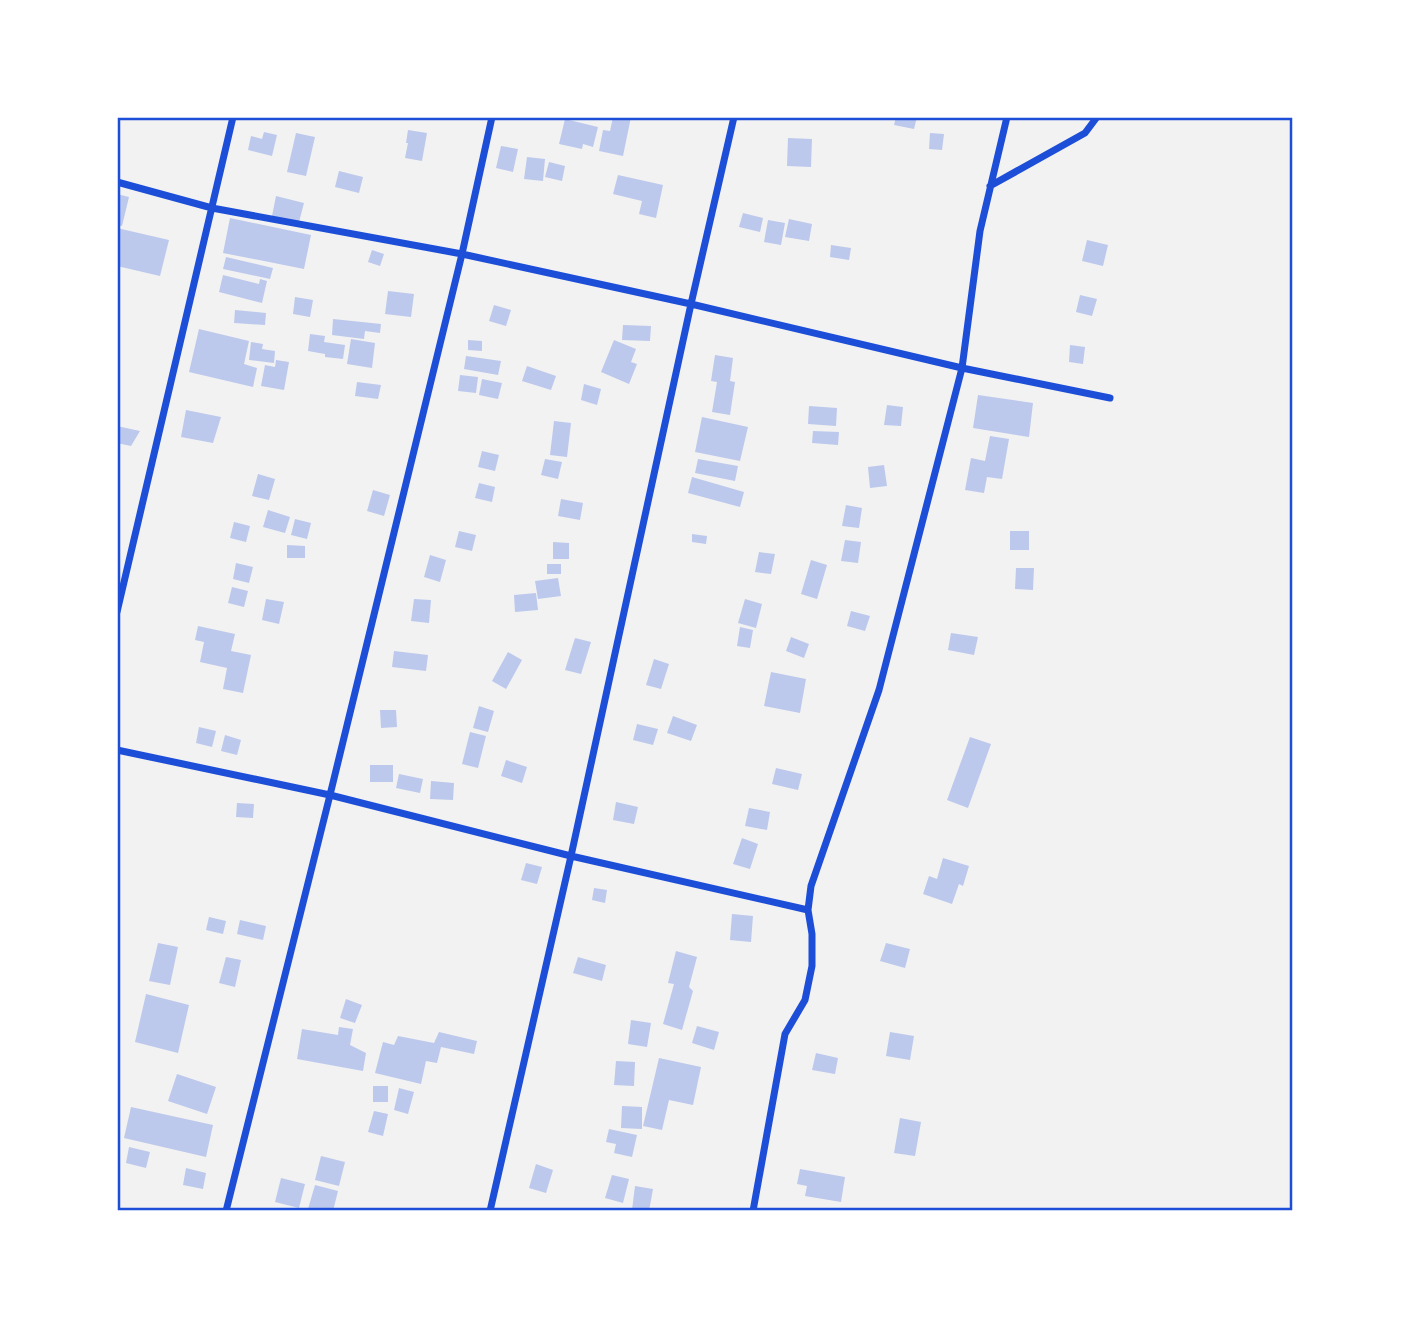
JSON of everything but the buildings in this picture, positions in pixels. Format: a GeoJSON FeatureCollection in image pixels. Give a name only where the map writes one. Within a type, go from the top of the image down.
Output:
{"type":"FeatureCollection","features":[{"type":"Feature","properties":{"kind":"street"},"geometry":{"type":"LineString","coordinates":[[117,612],[233,117]]}},
{"type":"Feature","properties":{"kind":"street"},"geometry":{"type":"LineString","coordinates":[[226,1211],[462,254],[492,117]]}},
{"type":"Feature","properties":{"kind":"street"},"geometry":{"type":"LineString","coordinates":[[490,1211],[734,117]]}},
{"type":"Feature","properties":{"kind":"street"},"geometry":{"type":"LineString","coordinates":[[753,1211],[785,1034],[805,1000],[812,966],[812,934],[808,909],[811,886],[879,690],[962,368],[978,244],[1007,117]]}},
{"type":"Feature","properties":{"kind":"street"},"geometry":{"type":"LineString","coordinates":[[990,186],[1085,133],[1097,117]]}},
{"type":"Feature","properties":{"kind":"street"},"geometry":{"type":"LineString","coordinates":[[117,182],[212,208],[462,254],[691,304],[962,368],[1110,398]]}},
{"type":"Feature","properties":{"kind":"street"},"geometry":{"type":"LineString","coordinates":[[117,750],[330,795],[571,856],[808,909]]}}]}
